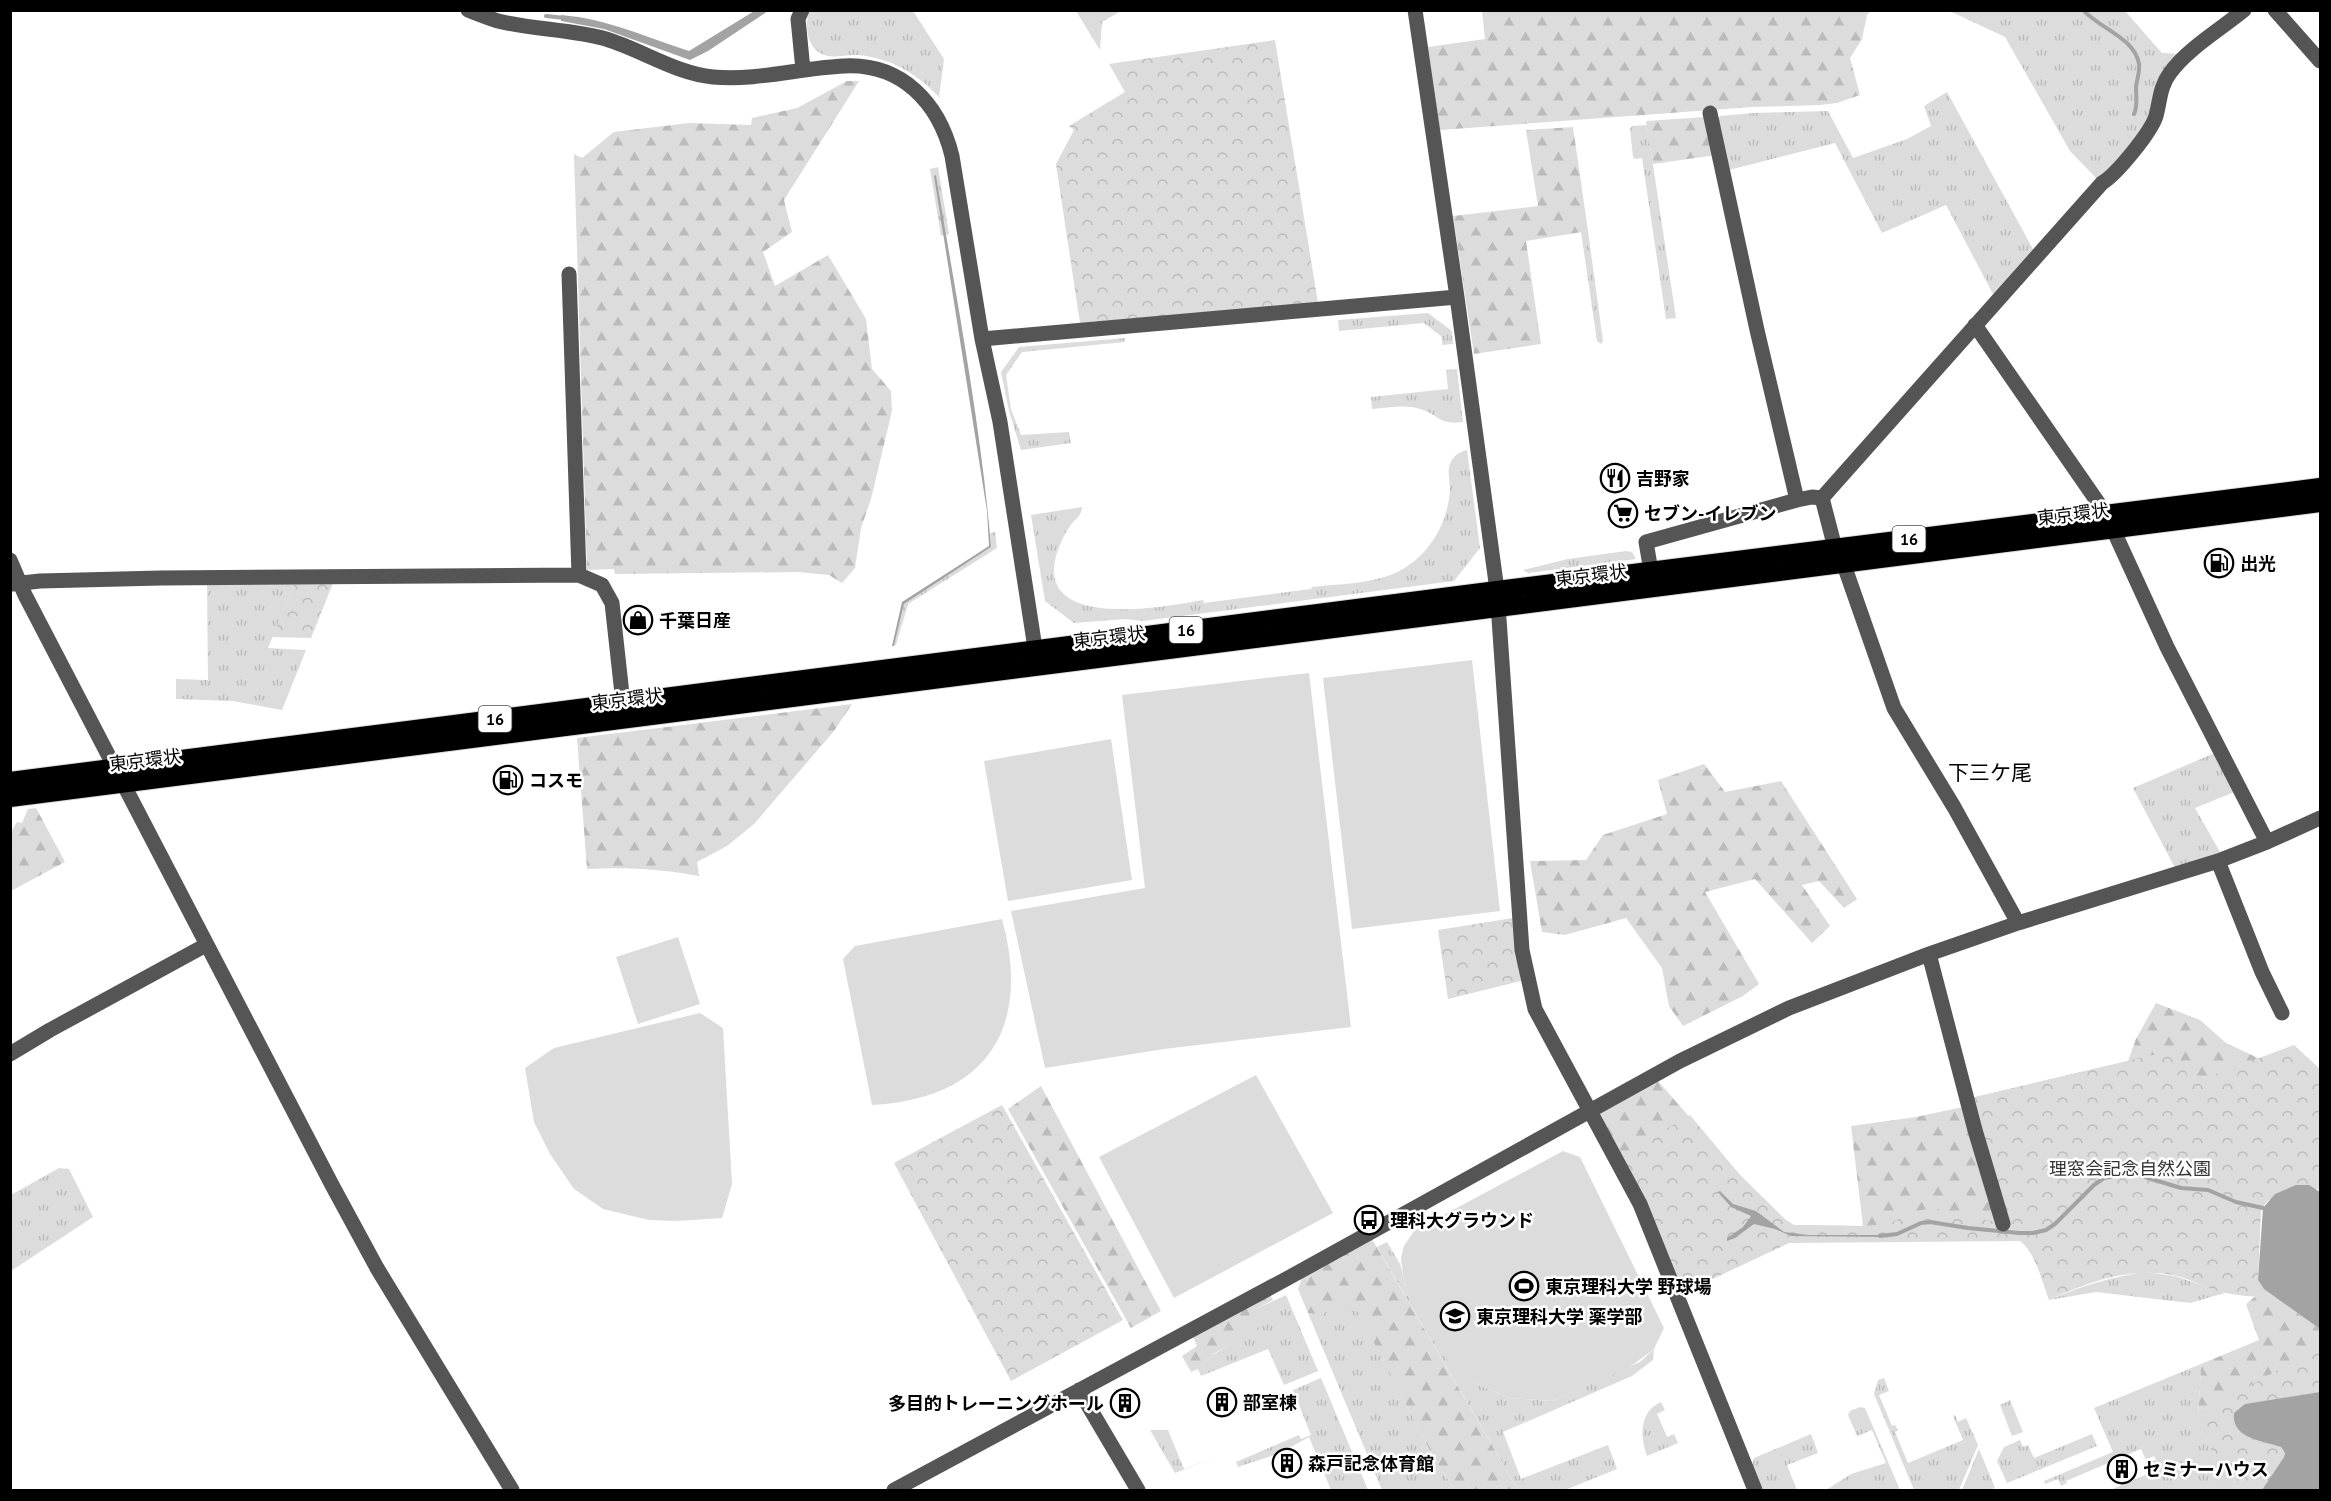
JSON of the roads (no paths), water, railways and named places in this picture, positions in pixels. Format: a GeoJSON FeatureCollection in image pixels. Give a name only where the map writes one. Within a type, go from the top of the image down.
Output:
{"type":"FeatureCollection","features":[{"type":"Feature","properties":{"kind":"highway","name":"東京環状"},"geometry":{"type":"LineString","coordinates":[[10,798],[1036,658],[1498,598],[1844,565],[2320,487]]}},
{"type":"Feature","properties":{"kind":"highway","name":"東京環状"},"geometry":{"type":"LineString","coordinates":[[1498,598],[1651,571],[1835,548],[2320,503]]}},
{"type":"Feature","properties":{"kind":"highway","name":"東京環状"},"geometry":{"type":"LineString","coordinates":[[10,781],[623,703],[1036,658]]}},
{"type":"Feature","properties":{"kind":"street"},"geometry":{"type":"LineString","coordinates":[[468,10],[499,21],[573,31],[607,39],[676,68],[713,77],[750,78],[845,66],[874,68],[904,81],[923,96],[946,134],[952,156],[982,339],[1000,422],[1036,658]]}},
{"type":"Feature","properties":{"kind":"street"},"geometry":{"type":"LineString","coordinates":[[802,10],[798,19],[803,70]]}},
{"type":"Feature","properties":{"kind":"street"},"geometry":{"type":"LineString","coordinates":[[1415,10],[1498,598],[1522,950],[1535,1009],[1640,1204],[1755,1491]]}},
{"type":"Feature","properties":{"kind":"street"},"geometry":{"type":"LineString","coordinates":[[1822,498],[2102,183],[2113,176],[2155,118],[2163,83],[2170,72],[2181,60],[2244,10]]}},
{"type":"Feature","properties":{"kind":"street"},"geometry":{"type":"LineString","coordinates":[[2275,10],[2320,62]]}},
{"type":"Feature","properties":{"kind":"street"},"geometry":{"type":"LineString","coordinates":[[1710,113],[1797,500]]}},
{"type":"Feature","properties":{"kind":"street"},"geometry":{"type":"LineString","coordinates":[[569,274],[579,575]]}},
{"type":"Feature","properties":{"kind":"street"},"geometry":{"type":"LineString","coordinates":[[982,339],[1457,297]]}},
{"type":"Feature","properties":{"kind":"street"},"geometry":{"type":"LineString","coordinates":[[1975,326],[2110,522],[2167,647],[2267,842]]}},
{"type":"Feature","properties":{"kind":"street"},"geometry":{"type":"LineString","coordinates":[[1651,571],[1646,542],[1797,500],[1822,498]]}},
{"type":"Feature","properties":{"kind":"street"},"geometry":{"type":"LineString","coordinates":[[1822,498],[1835,548],[1844,565],[1894,708],[1954,807],[2018,923]]}},
{"type":"Feature","properties":{"kind":"street"},"geometry":{"type":"LineString","coordinates":[[10,561],[16,584],[377,1268],[512,1491]]}},
{"type":"Feature","properties":{"kind":"street"},"geometry":{"type":"LineString","coordinates":[[16,584],[40,580],[579,575],[602,585],[612,603],[623,703]]}},
{"type":"Feature","properties":{"kind":"street"},"geometry":{"type":"LineString","coordinates":[[894,1491],[1288,1278],[1680,1060],[1789,1008],[1929,954],[2018,923],[2218,861],[2320,818]]}},
{"type":"Feature","properties":{"kind":"street"},"geometry":{"type":"LineString","coordinates":[[2218,861],[2262,972],[2282,1013]]}},
{"type":"Feature","properties":{"kind":"street"},"geometry":{"type":"LineString","coordinates":[[10,1054],[206,945]]}},
{"type":"Feature","properties":{"kind":"street"},"geometry":{"type":"LineString","coordinates":[[1929,954],[1975,1130],[2003,1224]]}},
{"type":"Feature","properties":{"kind":"street"},"geometry":{"type":"LineString","coordinates":[[1079,1390],[1138,1491]]}},
{"type":"Feature","properties":{"kind":"waterway"},"geometry":{"type":"LineString","coordinates":[[2083,10],[2124,40],[2136,55],[2139,67],[2134,114]]}},
{"type":"Feature","properties":{"kind":"waterway"},"geometry":{"type":"LineString","coordinates":[[546,16],[565,18]]}},
{"type":"Feature","properties":{"kind":"waterway"},"geometry":{"type":"LineString","coordinates":[[1880,1236],[1897,1234],[1921,1223],[1930,1222],[2019,1233],[2046,1230],[2094,1185],[2104,1178],[2126,1174],[2138,1175],[2181,1188],[2208,1190],[2236,1202],[2263,1208]]}},
{"type":"Feature","properties":{"kind":"place","name":"吉野家"},"geometry":{"type":"Point","coordinates":[1615,478]}},
{"type":"Feature","properties":{"kind":"place","name":"セブン-イレブン"},"geometry":{"type":"Point","coordinates":[1623,513]}},
{"type":"Feature","properties":{"kind":"place","name":"出光"},"geometry":{"type":"Point","coordinates":[2219,563]}},
{"type":"Feature","properties":{"kind":"place","name":"千葉日産"},"geometry":{"type":"Point","coordinates":[638,620]}},
{"type":"Feature","properties":{"kind":"place","name":"コスモ"},"geometry":{"type":"Point","coordinates":[508,780]}},
{"type":"Feature","properties":{"kind":"place","name":"理科大グラウンド"},"geometry":{"type":"Point","coordinates":[1369,1220]}},
{"type":"Feature","properties":{"kind":"place","name":"東京理科大学 野球場"},"geometry":{"type":"Point","coordinates":[1524,1286]}},
{"type":"Feature","properties":{"kind":"place","name":"東京理科大学 薬学部"},"geometry":{"type":"Point","coordinates":[1455,1316]}},
{"type":"Feature","properties":{"kind":"place","name":"部室棟"},"geometry":{"type":"Point","coordinates":[1222,1402]}},
{"type":"Feature","properties":{"kind":"place","name":"多目的トレーニングホール"},"geometry":{"type":"Point","coordinates":[1125,1403]}},
{"type":"Feature","properties":{"kind":"place","name":"森戸記念体育館"},"geometry":{"type":"Point","coordinates":[1287,1463]}},
{"type":"Feature","properties":{"kind":"place","name":"セミナーハウス"},"geometry":{"type":"Point","coordinates":[2122,1469]}},
{"type":"Feature","properties":{"kind":"district","name":"下三ケ尾"},"geometry":{"type":"Point","coordinates":[1990,772]}},
{"type":"Feature","properties":{"kind":"park label","name":"理窓会記念自然公園"},"geometry":{"type":"Point","coordinates":[2130,1168]}}]}
